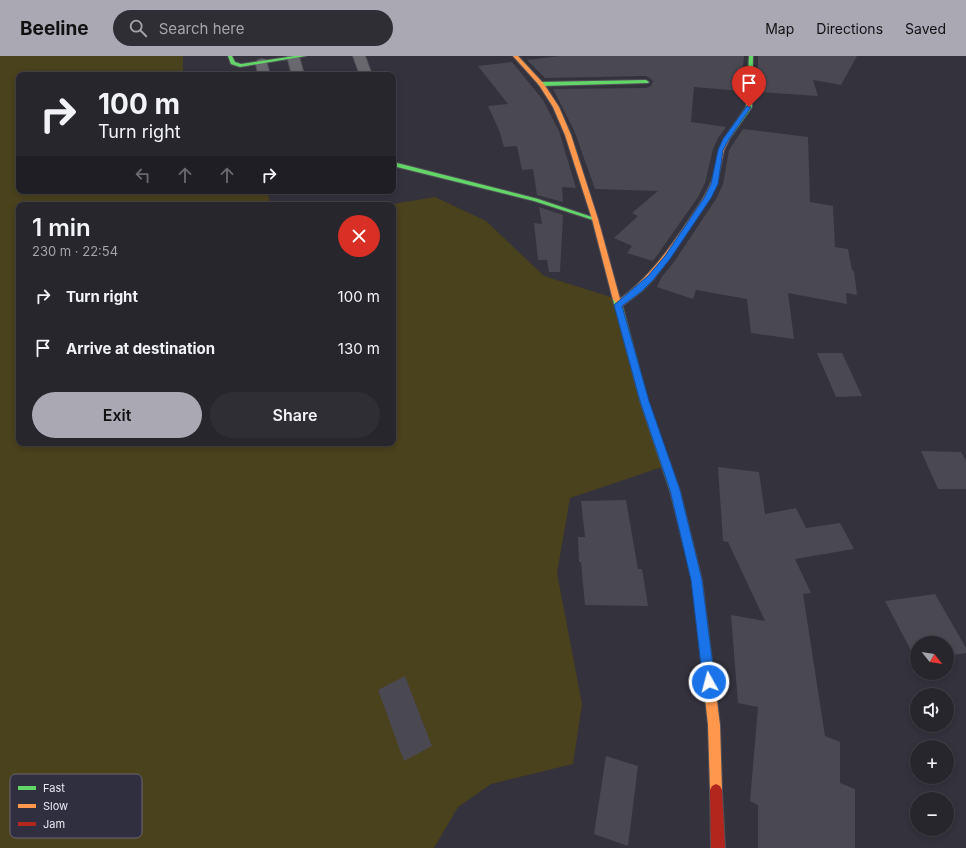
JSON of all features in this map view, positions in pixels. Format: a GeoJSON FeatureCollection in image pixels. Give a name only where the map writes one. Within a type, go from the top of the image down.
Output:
{"type":"FeatureCollection","features":[{"type":"Feature","properties":{"kind":"street"},"geometry":{"type":"LineString","coordinates":[[230,56],[232,63],[235,65],[262,63],[297,56],[298,72]]}},
{"type":"Feature","properties":{"kind":"street"},"geometry":{"type":"LineString","coordinates":[[359,56],[365,72]]}},
{"type":"Feature","properties":{"kind":"street"},"geometry":{"type":"LineString","coordinates":[[515,56],[541,84],[556,107],[568,135],[595,219],[644,401],[675,490],[696,580],[714,725],[718,848]]}},
{"type":"Feature","properties":{"kind":"street"},"geometry":{"type":"LineString","coordinates":[[618,305],[639,289],[650,278],[667,257],[707,198],[714,184],[720,150],[749,107],[751,56]]}},
{"type":"Feature","properties":{"kind":"street"},"geometry":{"type":"LineString","coordinates":[[262,63],[264,72]]}},
{"type":"Feature","properties":{"kind":"street"},"geometry":{"type":"LineString","coordinates":[[541,84],[646,82]]}},
{"type":"Feature","properties":{"kind":"street"},"geometry":{"type":"LineString","coordinates":[[396,165],[536,200],[595,219]]}},
{"type":"Feature","properties":{"kind":"shaded area"},"geometry":{"type":"Polygon","coordinates":[[[0,56],[183,56],[183,72],[16,72],[16,194],[268,194],[270,202],[16,202],[16,446],[396,446],[396,204],[435,197],[486,221],[544,276],[614,298],[668,465],[570,498],[557,573],[582,704],[573,764],[491,784],[458,807],[434,848],[0,848],[0,56]]]}},
{"type":"Feature","properties":{"kind":"building"},"geometry":{"type":"Polygon","coordinates":[[[560,56],[744,56],[741,91],[694,87],[691,122],[726,127],[718,138],[713,149],[705,183],[698,197],[653,261],[627,253],[632,246],[614,238],[638,216],[632,213],[658,191],[595,189],[574,130],[553,89],[646,88],[651,86],[653,81],[646,76],[545,78],[527,60],[560,56]]]}},
{"type":"Feature","properties":{"kind":"building"},"geometry":{"type":"Polygon","coordinates":[[[758,56],[857,56],[841,85],[813,80],[818,96],[758,92],[758,56]]]}},
{"type":"Feature","properties":{"kind":"building"},"geometry":{"type":"Polygon","coordinates":[[[512,62],[543,100],[559,131],[576,188],[562,187],[563,202],[537,195],[533,169],[522,170],[517,146],[504,147],[499,130],[488,106],[508,104],[478,66],[512,62]]]}},
{"type":"Feature","properties":{"kind":"building"},"geometry":{"type":"Polygon","coordinates":[[[743,129],[808,137],[810,202],[833,206],[835,247],[848,249],[852,270],[854,271],[857,295],[846,293],[847,304],[788,293],[794,339],[751,333],[747,299],[696,290],[693,299],[657,287],[661,278],[674,262],[716,199],[723,184],[729,150],[743,129]]]}},
{"type":"Feature","properties":{"kind":"building"},"geometry":{"type":"Polygon","coordinates":[[[539,207],[563,215],[560,272],[549,272],[547,260],[538,260],[534,223],[542,224],[539,207]]]}},
{"type":"Feature","properties":{"kind":"building"},"geometry":{"type":"Polygon","coordinates":[[[817,353],[842,353],[862,396],[836,397],[817,353]]]}},
{"type":"Feature","properties":{"kind":"building"},"geometry":{"type":"Polygon","coordinates":[[[921,451],[961,452],[966,461],[966,489],[938,489],[921,451]]]}},
{"type":"Feature","properties":{"kind":"building"},"geometry":{"type":"Polygon","coordinates":[[[718,467],[759,472],[765,514],[796,508],[806,528],[840,523],[854,549],[795,559],[811,593],[803,594],[825,736],[840,742],[840,783],[855,789],[855,848],[758,848],[758,805],[750,801],[758,707],[738,703],[731,615],[765,621],[728,542],[723,541],[718,467]]]}},
{"type":"Feature","properties":{"kind":"building"},"geometry":{"type":"Polygon","coordinates":[[[626,500],[638,569],[642,569],[648,606],[585,605],[581,562],[579,562],[578,537],[585,537],[581,501],[626,500]]]}},
{"type":"Feature","properties":{"kind":"building"},"geometry":{"type":"Polygon","coordinates":[[[935,594],[966,648],[966,653],[954,655],[954,636],[910,636],[910,649],[885,601],[935,594]]]}},
{"type":"Feature","properties":{"kind":"building"},"geometry":{"type":"Polygon","coordinates":[[[405,676],[432,746],[404,761],[378,690],[405,676]]]}},
{"type":"Feature","properties":{"kind":"building"},"geometry":{"type":"Polygon","coordinates":[[[606,756],[638,766],[628,846],[594,834],[606,756]]]}},
{"type":"Feature","properties":{"kind":"traffic: fast"},"geometry":{"type":"LineString","coordinates":[[230,56],[233,63],[240,66],[304,56]]}},
{"type":"Feature","properties":{"kind":"traffic: fast"},"geometry":{"type":"LineString","coordinates":[[726,140],[749,107],[751,56]]}},
{"type":"Feature","properties":{"kind":"traffic: fast"},"geometry":{"type":"LineString","coordinates":[[541,84],[646,82]]}},
{"type":"Feature","properties":{"kind":"traffic: fast"},"geometry":{"type":"LineString","coordinates":[[396,165],[536,200],[595,219]]}},
{"type":"Feature","properties":{"kind":"traffic: fast"},"geometry":{"type":"LineString","coordinates":[[617,300],[644,401],[675,491]]}},
{"type":"Feature","properties":{"kind":"traffic: slow"},"geometry":{"type":"LineString","coordinates":[[515,56],[541,84],[556,107],[568,135],[595,219],[617,300]]}},
{"type":"Feature","properties":{"kind":"traffic: slow"},"geometry":{"type":"LineString","coordinates":[[618,305],[639,289],[650,278],[667,257],[707,198],[714,184],[721,150],[726,140]]}},
{"type":"Feature","properties":{"kind":"traffic: slow"},"geometry":{"type":"LineString","coordinates":[[675,491],[697,580],[714,725],[716,790]]}},
{"type":"Feature","properties":{"kind":"traffic: jam"},"geometry":{"type":"LineString","coordinates":[[716,790],[718,848]]}},
{"type":"Feature","properties":{"kind":"route"},"geometry":{"type":"LineString","coordinates":[[709,682],[696,580],[675,490],[644,401],[618,305],[639,289],[650,278],[667,257],[707,198],[714,184],[720,150],[749,107]]}}]}
